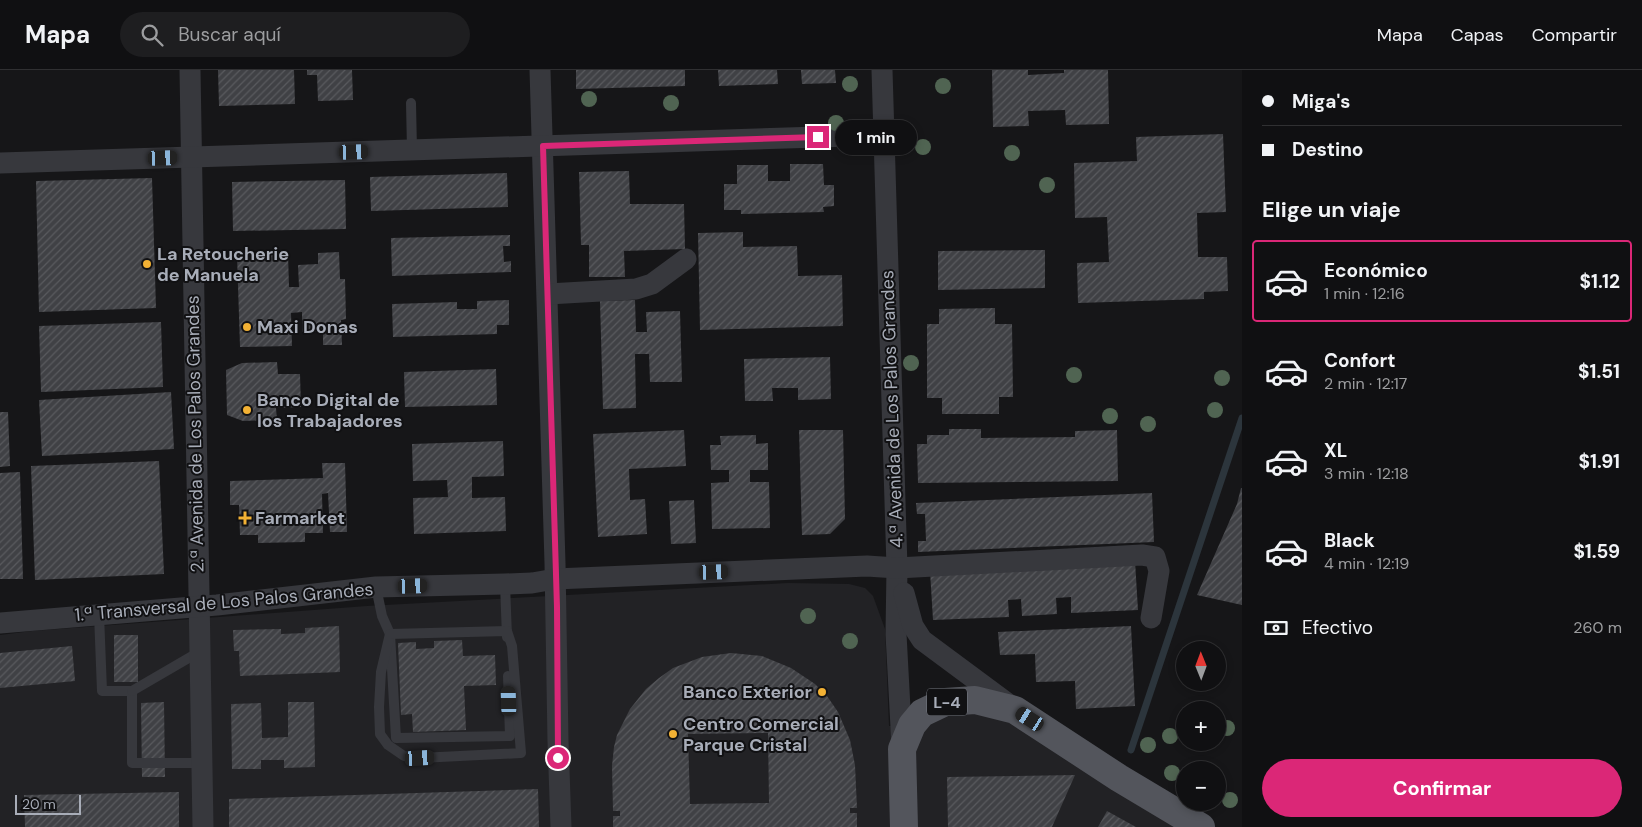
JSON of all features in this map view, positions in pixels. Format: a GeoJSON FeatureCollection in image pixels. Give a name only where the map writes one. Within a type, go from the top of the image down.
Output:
{"type":"FeatureCollection","features":[{"type":"Feature","properties":{"kind":"main road","name":"4.ª Avenida de Los Palos Grandes"},"geometry":{"type":"LineString","coordinates":[[903,825],[902,749],[912,725],[922,713],[945,702],[975,700],[1015,710]]}},
{"type":"Feature","properties":{"kind":"main road","name":"L-4"},"geometry":{"type":"LineString","coordinates":[[1015,710],[1185,820],[1202,827]]}},
{"type":"Feature","properties":{"kind":"street","name":"2.ª Avenida de Los Palos Grandes"},"geometry":{"type":"LineString","coordinates":[[190,70],[203,827]]}},
{"type":"Feature","properties":{"kind":"street"},"geometry":{"type":"LineString","coordinates":[[540,70],[557,607],[561,827]]}},
{"type":"Feature","properties":{"kind":"street","name":"4.ª Avenida de Los Palos Grandes"},"geometry":{"type":"LineString","coordinates":[[882,70],[897,568],[896,634],[902,749]]}},
{"type":"Feature","properties":{"kind":"street"},"geometry":{"type":"LineString","coordinates":[[0,163],[884,135]]}},
{"type":"Feature","properties":{"kind":"street"},"geometry":{"type":"LineString","coordinates":[[548,294],[636,289],[652,284],[686,259]]}},
{"type":"Feature","properties":{"kind":"street","name":"1.ª Transversal de Los Palos Grandes"},"geometry":{"type":"LineString","coordinates":[[0,623],[198,606],[376,587],[532,583],[555,579],[867,566],[897,568],[1142,555],[1155,557],[1159,571],[1151,618]]}},
{"type":"Feature","properties":{"kind":"street"},"geometry":{"type":"LineString","coordinates":[[897,568],[913,626],[922,640],[1015,710]]}},
{"type":"Feature","properties":{"kind":"lane"},"geometry":{"type":"LineString","coordinates":[[411,103],[412,150]]}},
{"type":"Feature","properties":{"kind":"lane"},"geometry":{"type":"LineString","coordinates":[[376,587],[382,616],[390,634],[396,738],[510,736],[505,584]]}},
{"type":"Feature","properties":{"kind":"lane"},"geometry":{"type":"LineString","coordinates":[[99,614],[102,691],[132,691],[199,652]]}},
{"type":"Feature","properties":{"kind":"lane"},"geometry":{"type":"LineString","coordinates":[[390,634],[381,672],[380,734],[388,745],[404,756],[420,758],[521,753],[512,646],[507,631]]}},
{"type":"Feature","properties":{"kind":"lane"},"geometry":{"type":"LineString","coordinates":[[390,634],[507,631]]}},
{"type":"Feature","properties":{"kind":"lane"},"geometry":{"type":"LineString","coordinates":[[132,691],[132,762],[201,763]]}},
{"type":"Feature","properties":{"kind":"shaded area"},"geometry":{"type":"Polygon","coordinates":[[[788,583],[849,584],[865,588],[873,596],[885,629],[889,726],[926,724],[943,712],[998,711],[1190,827],[0,827],[0,635],[367,606],[788,583]]]}},
{"type":"Feature","properties":{"kind":"building"},"geometry":{"type":"Polygon","coordinates":[[[218,70],[294,70],[295,104],[219,106],[218,70]]]}},
{"type":"Feature","properties":{"kind":"building"},"geometry":{"type":"Polygon","coordinates":[[[307,70],[352,70],[353,100],[318,101],[317,75],[307,75],[307,70]]]}},
{"type":"Feature","properties":{"kind":"building"},"geometry":{"type":"Polygon","coordinates":[[[576,70],[685,70],[685,86],[576,89],[576,70]]]}},
{"type":"Feature","properties":{"kind":"building"},"geometry":{"type":"Polygon","coordinates":[[[718,70],[777,70],[778,84],[719,86],[718,70]]]}},
{"type":"Feature","properties":{"kind":"building"},"geometry":{"type":"Polygon","coordinates":[[[801,70],[835,70],[836,83],[802,84],[801,70]]]}},
{"type":"Feature","properties":{"kind":"building"},"geometry":{"type":"Polygon","coordinates":[[[992,70],[1028,70],[1028,75],[1064,73],[1064,70],[1108,70],[1109,124],[1066,125],[1065,110],[1028,111],[1029,126],[993,127],[992,70]]]}},
{"type":"Feature","properties":{"kind":"building"},"geometry":{"type":"Polygon","coordinates":[[[1223,134],[1226,212],[1197,213],[1198,257],[1227,257],[1228,291],[1204,292],[1204,299],[1078,303],[1077,263],[1109,262],[1107,217],[1075,218],[1074,163],[1137,161],[1136,137],[1223,134]]]}},
{"type":"Feature","properties":{"kind":"building"},"geometry":{"type":"Polygon","coordinates":[[[790,164],[823,164],[824,185],[834,185],[834,206],[823,207],[824,212],[741,214],[741,210],[724,210],[724,184],[737,184],[737,165],[768,165],[768,181],[790,181],[790,164]]]}},
{"type":"Feature","properties":{"kind":"building"},"geometry":{"type":"Polygon","coordinates":[[[629,171],[630,204],[684,204],[685,249],[624,251],[625,277],[589,277],[589,245],[581,245],[579,172],[629,171]]]}},
{"type":"Feature","properties":{"kind":"building"},"geometry":{"type":"Polygon","coordinates":[[[507,173],[508,207],[371,211],[370,177],[507,173]]]}},
{"type":"Feature","properties":{"kind":"building"},"geometry":{"type":"Polygon","coordinates":[[[152,178],[156,308],[39,312],[36,181],[152,178]]]}},
{"type":"Feature","properties":{"kind":"building"},"geometry":{"type":"Polygon","coordinates":[[[345,180],[346,229],[233,231],[232,182],[345,180]]]}},
{"type":"Feature","properties":{"kind":"building"},"geometry":{"type":"Polygon","coordinates":[[[743,232],[743,247],[797,246],[798,276],[842,275],[843,326],[700,330],[698,233],[743,232]]]}},
{"type":"Feature","properties":{"kind":"building"},"geometry":{"type":"Polygon","coordinates":[[[510,235],[510,246],[503,246],[504,262],[511,261],[511,272],[392,276],[391,238],[510,235]]]}},
{"type":"Feature","properties":{"kind":"building"},"geometry":{"type":"Polygon","coordinates":[[[1045,250],[1045,288],[938,290],[938,251],[1045,250]]]}},
{"type":"Feature","properties":{"kind":"building"},"geometry":{"type":"Polygon","coordinates":[[[339,252],[340,279],[345,279],[346,319],[341,320],[342,345],[323,345],[323,332],[302,332],[302,312],[291,313],[292,346],[240,347],[237,255],[288,253],[289,287],[299,287],[298,265],[318,264],[318,253],[339,252]]]}},
{"type":"Feature","properties":{"kind":"building"},"geometry":{"type":"Polygon","coordinates":[[[509,300],[509,325],[497,325],[497,334],[393,337],[392,304],[457,302],[457,309],[477,309],[477,301],[509,300]]]}},
{"type":"Feature","properties":{"kind":"building"},"geometry":{"type":"Polygon","coordinates":[[[635,300],[636,332],[647,332],[646,312],[680,311],[682,382],[650,382],[649,354],[635,354],[636,408],[603,409],[600,301],[635,300]]]}},
{"type":"Feature","properties":{"kind":"building"},"geometry":{"type":"Polygon","coordinates":[[[995,308],[995,324],[1012,324],[1013,397],[999,397],[999,414],[942,414],[942,398],[927,398],[927,324],[939,324],[939,309],[995,308]]]}},
{"type":"Feature","properties":{"kind":"building"},"geometry":{"type":"Polygon","coordinates":[[[161,322],[163,387],[41,392],[39,326],[161,322]]]}},
{"type":"Feature","properties":{"kind":"building"},"geometry":{"type":"Polygon","coordinates":[[[830,357],[831,399],[798,400],[798,388],[772,388],[773,401],[745,401],[744,359],[830,357]]]}},
{"type":"Feature","properties":{"kind":"building"},"geometry":{"type":"Polygon","coordinates":[[[277,362],[278,374],[300,374],[301,407],[276,408],[277,420],[243,421],[227,415],[226,370],[242,363],[277,362]]]}},
{"type":"Feature","properties":{"kind":"building"},"geometry":{"type":"Polygon","coordinates":[[[496,369],[497,405],[405,407],[404,372],[496,369]]]}},
{"type":"Feature","properties":{"kind":"building"},"geometry":{"type":"Polygon","coordinates":[[[171,392],[174,449],[42,456],[39,400],[171,392]]]}},
{"type":"Feature","properties":{"kind":"building"},"geometry":{"type":"Polygon","coordinates":[[[0,412],[8,412],[10,466],[0,467],[0,412]]]}},
{"type":"Feature","properties":{"kind":"building"},"geometry":{"type":"Polygon","coordinates":[[[949,429],[981,429],[981,438],[1075,437],[1075,431],[1117,430],[1118,481],[918,483],[917,444],[927,444],[927,435],[949,435],[949,429]]]}},
{"type":"Feature","properties":{"kind":"building"},"geometry":{"type":"Polygon","coordinates":[[[684,430],[686,466],[629,469],[630,500],[645,499],[647,534],[598,537],[593,434],[684,430]]]}},
{"type":"Feature","properties":{"kind":"building"},"geometry":{"type":"Polygon","coordinates":[[[799,430],[843,430],[845,519],[830,534],[802,535],[799,430]]]}},
{"type":"Feature","properties":{"kind":"building"},"geometry":{"type":"Polygon","coordinates":[[[756,435],[756,444],[768,443],[768,470],[750,470],[750,482],[769,482],[770,528],[712,529],[711,483],[729,482],[729,470],[711,470],[710,445],[721,445],[720,436],[756,435]]]}},
{"type":"Feature","properties":{"kind":"building"},"geometry":{"type":"Polygon","coordinates":[[[503,441],[504,476],[472,477],[472,498],[505,497],[506,531],[414,534],[413,498],[448,497],[447,480],[413,481],[412,444],[503,441]]]}},
{"type":"Feature","properties":{"kind":"building"},"geometry":{"type":"Polygon","coordinates":[[[159,461],[164,574],[35,580],[31,466],[159,461]]]}},
{"type":"Feature","properties":{"kind":"building"},"geometry":{"type":"Polygon","coordinates":[[[322,463],[345,463],[347,532],[330,532],[328,493],[322,494],[323,533],[305,533],[305,542],[258,543],[258,535],[240,535],[239,505],[230,505],[230,481],[323,478],[322,463]]]}},
{"type":"Feature","properties":{"kind":"building"},"geometry":{"type":"Polygon","coordinates":[[[20,472],[23,579],[0,579],[0,473],[20,472]]]}},
{"type":"Feature","properties":{"kind":"building"},"geometry":{"type":"Polygon","coordinates":[[[1241,488],[1242,605],[1197,595],[1237,504],[1241,488]]]}},
{"type":"Feature","properties":{"kind":"building"},"geometry":{"type":"Polygon","coordinates":[[[1152,493],[1154,542],[918,552],[918,541],[926,541],[925,514],[917,514],[916,503],[1152,493]]]}},
{"type":"Feature","properties":{"kind":"building"},"geometry":{"type":"Polygon","coordinates":[[[694,500],[696,543],[671,544],[669,501],[694,500]]]}},
{"type":"Feature","properties":{"kind":"building"},"geometry":{"type":"Polygon","coordinates":[[[1135,561],[1138,610],[1071,613],[1071,597],[1056,598],[1057,614],[1022,616],[1021,599],[1008,600],[1009,617],[933,620],[930,571],[1135,561]]]}},
{"type":"Feature","properties":{"kind":"building"},"geometry":{"type":"Polygon","coordinates":[[[339,626],[340,672],[240,676],[239,651],[234,651],[233,630],[281,629],[281,634],[305,633],[305,628],[339,626]]]}},
{"type":"Feature","properties":{"kind":"building"},"geometry":{"type":"Polygon","coordinates":[[[1131,626],[1135,706],[1076,709],[1075,681],[1036,682],[1035,654],[1000,655],[998,632],[1131,626]]]}},
{"type":"Feature","properties":{"kind":"building"},"geometry":{"type":"Polygon","coordinates":[[[114,635],[138,635],[138,682],[114,682],[114,635]]]}},
{"type":"Feature","properties":{"kind":"building"},"geometry":{"type":"Polygon","coordinates":[[[462,640],[463,656],[495,655],[496,685],[464,686],[466,730],[413,732],[412,714],[401,715],[398,643],[416,642],[416,649],[434,648],[434,641],[462,640]]]}},
{"type":"Feature","properties":{"kind":"building"},"geometry":{"type":"Polygon","coordinates":[[[72,646],[75,681],[0,688],[0,653],[72,646]]]}},
{"type":"Feature","properties":{"kind":"building","name":"Centro Comercial Parque Cristal"},"geometry":{"type":"Polygon","coordinates":[[[731,653],[762,656],[791,668],[815,684],[827,696],[838,712],[850,740],[855,765],[857,808],[850,808],[850,813],[857,813],[857,827],[613,827],[613,816],[620,816],[620,811],[613,811],[612,766],[614,747],[617,735],[630,709],[646,689],[659,678],[673,668],[702,657],[731,653]],[[768,733],[688,734],[690,804],[769,803],[768,733]]]}},
{"type":"Feature","properties":{"kind":"building"},"geometry":{"type":"Polygon","coordinates":[[[164,702],[165,777],[142,777],[141,703],[164,702]]]}},
{"type":"Feature","properties":{"kind":"building"},"geometry":{"type":"Polygon","coordinates":[[[288,702],[314,702],[315,767],[284,768],[284,760],[261,760],[261,769],[232,769],[231,704],[261,703],[262,738],[288,737],[288,702]]]}},
{"type":"Feature","properties":{"kind":"building"},"geometry":{"type":"Polygon","coordinates":[[[1075,775],[1052,827],[948,827],[947,777],[1075,775]]]}},
{"type":"Feature","properties":{"kind":"building"},"geometry":{"type":"Polygon","coordinates":[[[538,789],[539,827],[229,827],[229,799],[538,789]]]}},
{"type":"Feature","properties":{"kind":"building"},"geometry":{"type":"Polygon","coordinates":[[[179,792],[179,827],[25,827],[24,795],[179,792]]]}},
{"type":"Feature","properties":{"kind":"building"},"geometry":{"type":"Polygon","coordinates":[[[1107,811],[1136,827],[1098,827],[1107,811]]]}},
{"type":"Feature","properties":{"kind":"waterway"},"geometry":{"type":"LineString","coordinates":[[1131,750],[1242,418]]}},
{"type":"Feature","properties":{"kind":"place","name":"La Retoucherie de Manuela"},"geometry":{"type":"Point","coordinates":[147,264]}},
{"type":"Feature","properties":{"kind":"place","name":"Maxi Donas"},"geometry":{"type":"Point","coordinates":[247,327]}},
{"type":"Feature","properties":{"kind":"place","name":"Banco Digital de los Trabajadores"},"geometry":{"type":"Point","coordinates":[247,410]}},
{"type":"Feature","properties":{"kind":"place","name":"Farmarket"},"geometry":{"type":"Point","coordinates":[245,518]}},
{"type":"Feature","properties":{"kind":"place","name":"Banco Exterior"},"geometry":{"type":"Point","coordinates":[822,692]}},
{"type":"Feature","properties":{"kind":"place","name":"Centro Comercial Parque Cristal"},"geometry":{"type":"Point","coordinates":[673,734]}},
{"type":"Feature","properties":{"kind":"route"},"geometry":{"type":"LineString","coordinates":[[558,758],[556,564],[543,146],[818,137]]}}]}
